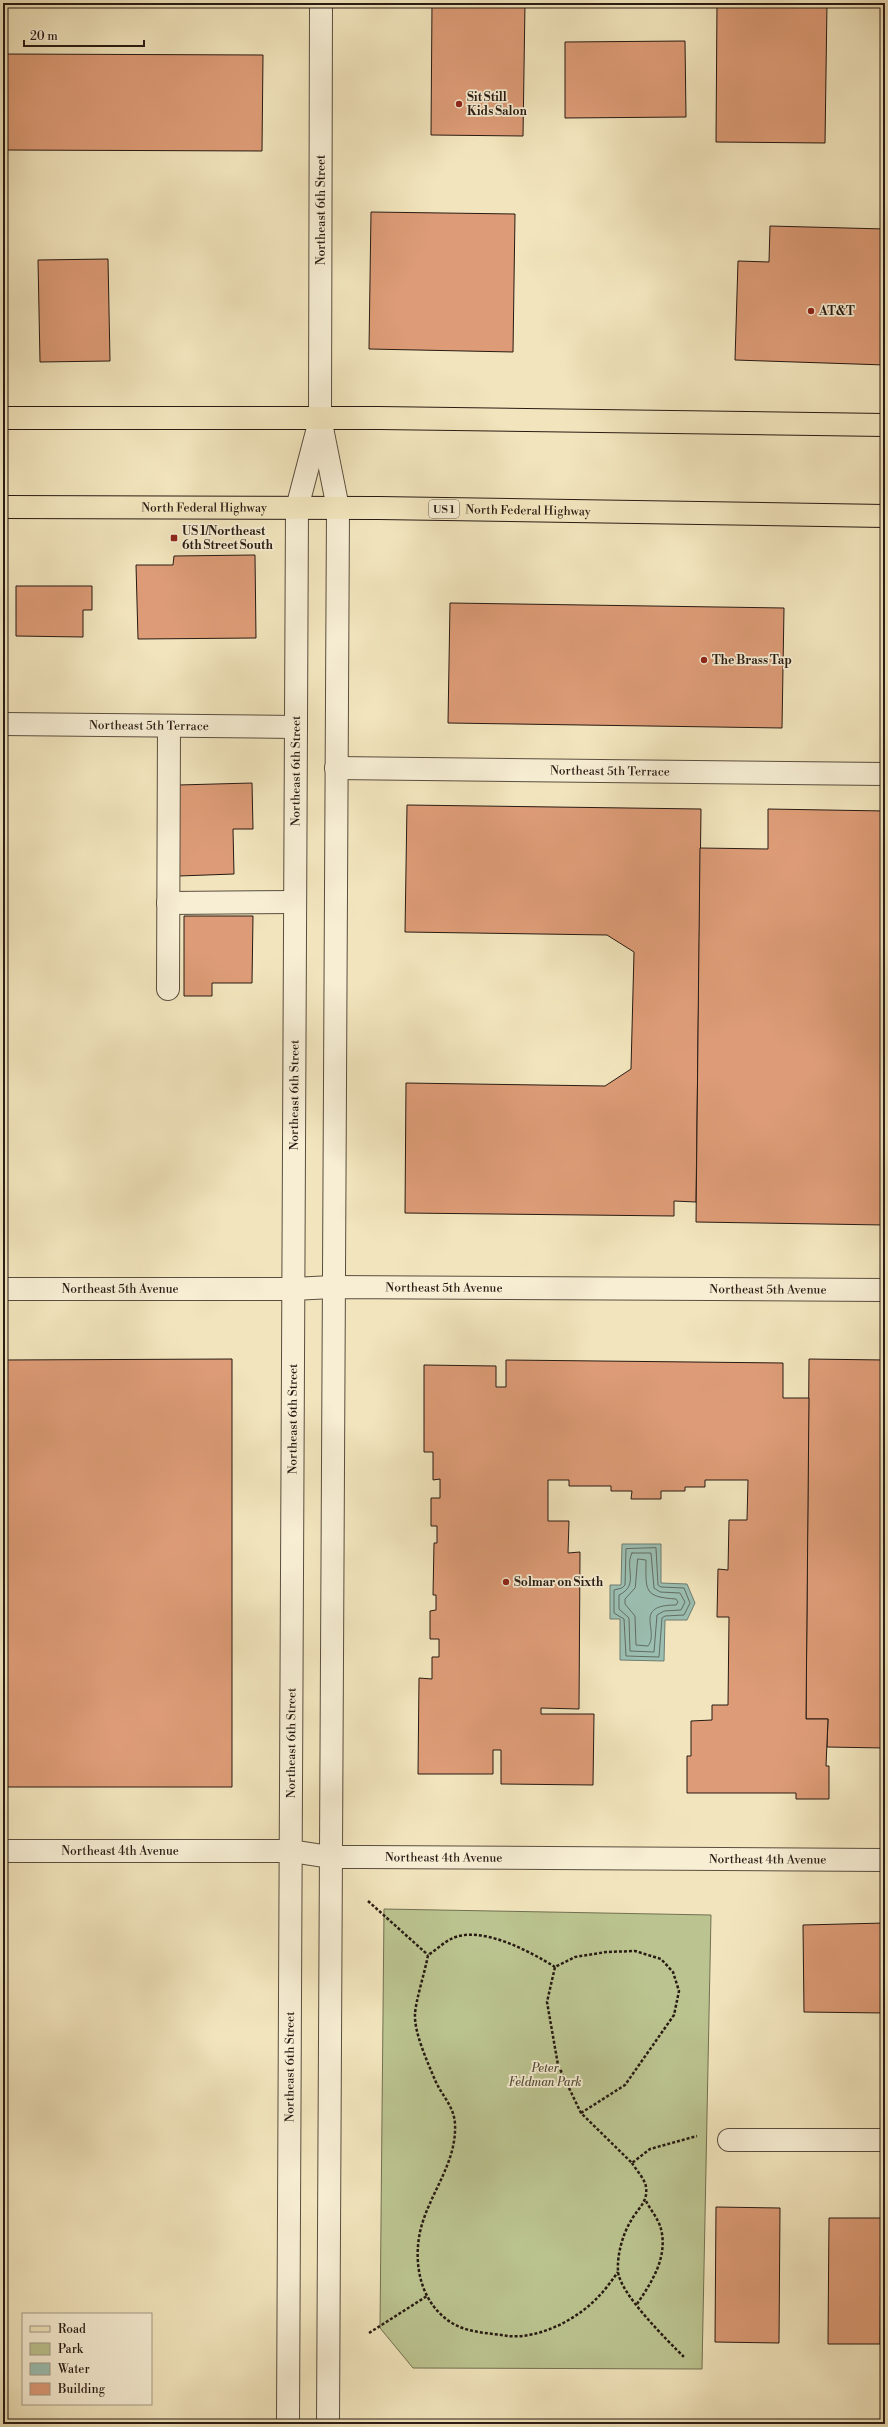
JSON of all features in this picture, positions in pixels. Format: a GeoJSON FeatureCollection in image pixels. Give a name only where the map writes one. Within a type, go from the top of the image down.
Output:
{"type":"FeatureCollection","features":[{"type":"Feature","properties":{"kind":"main road"},"geometry":{"type":"LineString","coordinates":[[3,418],[320,418],[885,425]]}},
{"type":"Feature","properties":{"kind":"main road","name":"North Federal Highway"},"geometry":{"type":"LineString","coordinates":[[3,507],[338,508],[885,516]]}},
{"type":"Feature","properties":{"kind":"street","name":"Northeast 6th Street"},"geometry":{"type":"LineString","coordinates":[[321,3],[320,418],[338,508],[332,1286],[328,2424]]}},
{"type":"Feature","properties":{"kind":"street","name":"Northeast 6th Street"},"geometry":{"type":"LineString","coordinates":[[288,2424],[297,508],[320,418]]}},
{"type":"Feature","properties":{"kind":"street","name":"Northeast 5th Terrace"},"geometry":{"type":"LineString","coordinates":[[3,724],[296,727]]}},
{"type":"Feature","properties":{"kind":"street"},"geometry":{"type":"LineString","coordinates":[[168,989],[169,726]]}},
{"type":"Feature","properties":{"kind":"street","name":"Northeast 5th Terrace"},"geometry":{"type":"LineString","coordinates":[[336,768],[885,774]]}},
{"type":"Feature","properties":{"kind":"street"},"geometry":{"type":"LineString","coordinates":[[168,903],[295,902]]}},
{"type":"Feature","properties":{"kind":"street","name":"Northeast 5th Avenue"},"geometry":{"type":"LineString","coordinates":[[3,1289],[293,1289],[332,1286],[885,1290]]}},
{"type":"Feature","properties":{"kind":"street","name":"Northeast 4th Avenue"},"geometry":{"type":"LineString","coordinates":[[3,1851],[291,1851],[330,1857],[885,1860]]}},
{"type":"Feature","properties":{"kind":"street"},"geometry":{"type":"LineString","coordinates":[[729,2140],[885,2140]]}},
{"type":"Feature","properties":{"kind":"path"},"geometry":{"type":"LineString","coordinates":[[368,1901],[428,1955]]}},
{"type":"Feature","properties":{"kind":"path"},"geometry":{"type":"LineString","coordinates":[[555,1968],[531,1952],[503,1940],[479,1935],[452,1938],[428,1955],[415,2015],[422,2047],[436,2082],[452,2108],[455,2124],[454,2145],[447,2166],[420,2231],[417,2258],[422,2288],[433,2305],[452,2323],[479,2332],[516,2336],[549,2329],[576,2315],[599,2296],[618,2272]]}},
{"type":"Feature","properties":{"kind":"path"},"geometry":{"type":"LineString","coordinates":[[581,2113],[625,2085],[674,2015],[679,1991],[673,1972],[661,1959],[635,1950],[606,1952],[575,1957],[555,1968],[547,2002],[558,2064],[581,2113],[632,2163],[646,2186],[646,2201],[661,2228],[661,2258],[653,2280],[637,2304]]}},
{"type":"Feature","properties":{"kind":"path"},"geometry":{"type":"LineString","coordinates":[[632,2163],[650,2149],[687,2137],[702,2135],[729,2140]]}},
{"type":"Feature","properties":{"kind":"path"},"geometry":{"type":"LineString","coordinates":[[646,2201],[632,2218],[622,2240],[618,2272],[627,2293],[684,2357]]}},
{"type":"Feature","properties":{"kind":"path"},"geometry":{"type":"LineString","coordinates":[[370,2333],[427,2296]]}},
{"type":"Feature","properties":{"kind":"green space","name":"Peter Feldman Park"},"geometry":{"type":"Polygon","coordinates":[[[384,1909],[711,1915],[702,2369],[413,2368],[380,2328],[384,1909]]]}},
{"type":"Feature","properties":{"kind":"water"},"geometry":{"type":"Polygon","coordinates":[[[622,1544],[661,1544],[661,1583],[687,1584],[695,1603],[687,1620],[665,1620],[664,1661],[620,1660],[620,1619],[610,1619],[610,1585],[621,1585],[622,1544]]]}},
{"type":"Feature","properties":{"kind":"building"},"geometry":{"type":"Polygon","coordinates":[[[432,3],[525,3],[523,136],[431,135],[432,3]]]}},
{"type":"Feature","properties":{"kind":"building"},"geometry":{"type":"Polygon","coordinates":[[[717,3],[827,3],[825,143],[716,142],[717,3]]]}},
{"type":"Feature","properties":{"kind":"building"},"geometry":{"type":"Polygon","coordinates":[[[685,41],[686,117],[565,118],[565,42],[685,41]]]}},
{"type":"Feature","properties":{"kind":"building"},"geometry":{"type":"Polygon","coordinates":[[[3,54],[263,55],[262,151],[3,150],[3,54]]]}},
{"type":"Feature","properties":{"kind":"building"},"geometry":{"type":"Polygon","coordinates":[[[371,212],[515,214],[513,352],[369,349],[371,212]]]}},
{"type":"Feature","properties":{"kind":"building","name":"AT&T"},"geometry":{"type":"Polygon","coordinates":[[[770,226],[885,229],[885,365],[735,360],[738,261],[769,262],[770,226]]]}},
{"type":"Feature","properties":{"kind":"building"},"geometry":{"type":"Polygon","coordinates":[[[108,259],[110,361],[40,362],[38,260],[108,259]]]}},
{"type":"Feature","properties":{"kind":"building"},"geometry":{"type":"Polygon","coordinates":[[[255,555],[256,638],[138,639],[136,565],[173,565],[174,556],[255,555]]]}},
{"type":"Feature","properties":{"kind":"building"},"geometry":{"type":"Polygon","coordinates":[[[16,586],[92,586],[92,610],[83,610],[83,637],[16,636],[16,586]]]}},
{"type":"Feature","properties":{"kind":"building"},"geometry":{"type":"Polygon","coordinates":[[[450,603],[784,608],[782,728],[448,723],[450,603]]]}},
{"type":"Feature","properties":{"kind":"building"},"geometry":{"type":"Polygon","coordinates":[[[252,783],[253,829],[233,829],[234,874],[179,876],[178,785],[252,783]]]}},
{"type":"Feature","properties":{"kind":"building"},"geometry":{"type":"Polygon","coordinates":[[[407,805],[701,809],[696,1202],[674,1201],[674,1216],[405,1213],[406,1083],[605,1086],[631,1069],[634,952],[607,935],[405,932],[407,805]]]}},
{"type":"Feature","properties":{"kind":"building"},"geometry":{"type":"Polygon","coordinates":[[[768,809],[885,811],[885,1225],[696,1222],[700,848],[768,849],[768,809]]]}},
{"type":"Feature","properties":{"kind":"building"},"geometry":{"type":"Polygon","coordinates":[[[184,916],[253,916],[252,983],[212,983],[212,996],[184,996],[184,916]]]}},
{"type":"Feature","properties":{"kind":"building"},"geometry":{"type":"Polygon","coordinates":[[[232,1359],[232,1787],[3,1787],[3,1360],[232,1359]]]}},
{"type":"Feature","properties":{"kind":"building"},"geometry":{"type":"Polygon","coordinates":[[[809,1359],[885,1360],[885,1748],[827,1747],[828,1719],[806,1719],[809,1359]]]}},
{"type":"Feature","properties":{"kind":"building","name":"Solmar on Sixth"},"geometry":{"type":"Polygon","coordinates":[[[506,1360],[783,1363],[783,1398],[809,1398],[806,1719],[828,1719],[826,1766],[829,1766],[829,1799],[796,1799],[796,1793],[687,1793],[687,1756],[691,1756],[691,1721],[712,1720],[712,1705],[728,1705],[729,1617],[717,1617],[718,1569],[728,1570],[729,1520],[747,1520],[748,1480],[705,1480],[705,1487],[685,1487],[685,1491],[661,1491],[661,1499],[631,1499],[632,1491],[611,1491],[611,1486],[569,1486],[569,1480],[548,1480],[548,1521],[569,1521],[568,1553],[580,1552],[579,1709],[541,1708],[541,1714],[594,1714],[593,1785],[501,1784],[501,1750],[493,1750],[493,1774],[418,1774],[419,1678],[432,1679],[432,1657],[439,1657],[439,1639],[430,1639],[430,1611],[436,1610],[436,1595],[433,1595],[434,1543],[437,1543],[437,1526],[431,1526],[431,1498],[440,1498],[440,1479],[433,1480],[433,1452],[424,1452],[424,1365],[496,1366],[496,1387],[506,1387],[506,1360]]]}},
{"type":"Feature","properties":{"kind":"building"},"geometry":{"type":"Polygon","coordinates":[[[885,1923],[885,2013],[804,2012],[803,1925],[885,1923]]]}},
{"type":"Feature","properties":{"kind":"building"},"geometry":{"type":"Polygon","coordinates":[[[716,2207],[780,2208],[779,2343],[715,2342],[716,2207]]]}},
{"type":"Feature","properties":{"kind":"building"},"geometry":{"type":"Polygon","coordinates":[[[829,2218],[881,2218],[880,2344],[828,2344],[829,2218]]]}},
{"type":"Feature","properties":{"kind":"place","name":"Sit Still Kids Salon"},"geometry":{"type":"Point","coordinates":[459,104]}},
{"type":"Feature","properties":{"kind":"place","name":"AT&T"},"geometry":{"type":"Point","coordinates":[811,311]}},
{"type":"Feature","properties":{"kind":"place","name":"US 1/Northeast 6th Street South"},"geometry":{"type":"Point","coordinates":[174,538]}},
{"type":"Feature","properties":{"kind":"place","name":"The Brass Tap"},"geometry":{"type":"Point","coordinates":[704,660]}},
{"type":"Feature","properties":{"kind":"place","name":"Solmar on Sixth"},"geometry":{"type":"Point","coordinates":[506,1582]}}]}
